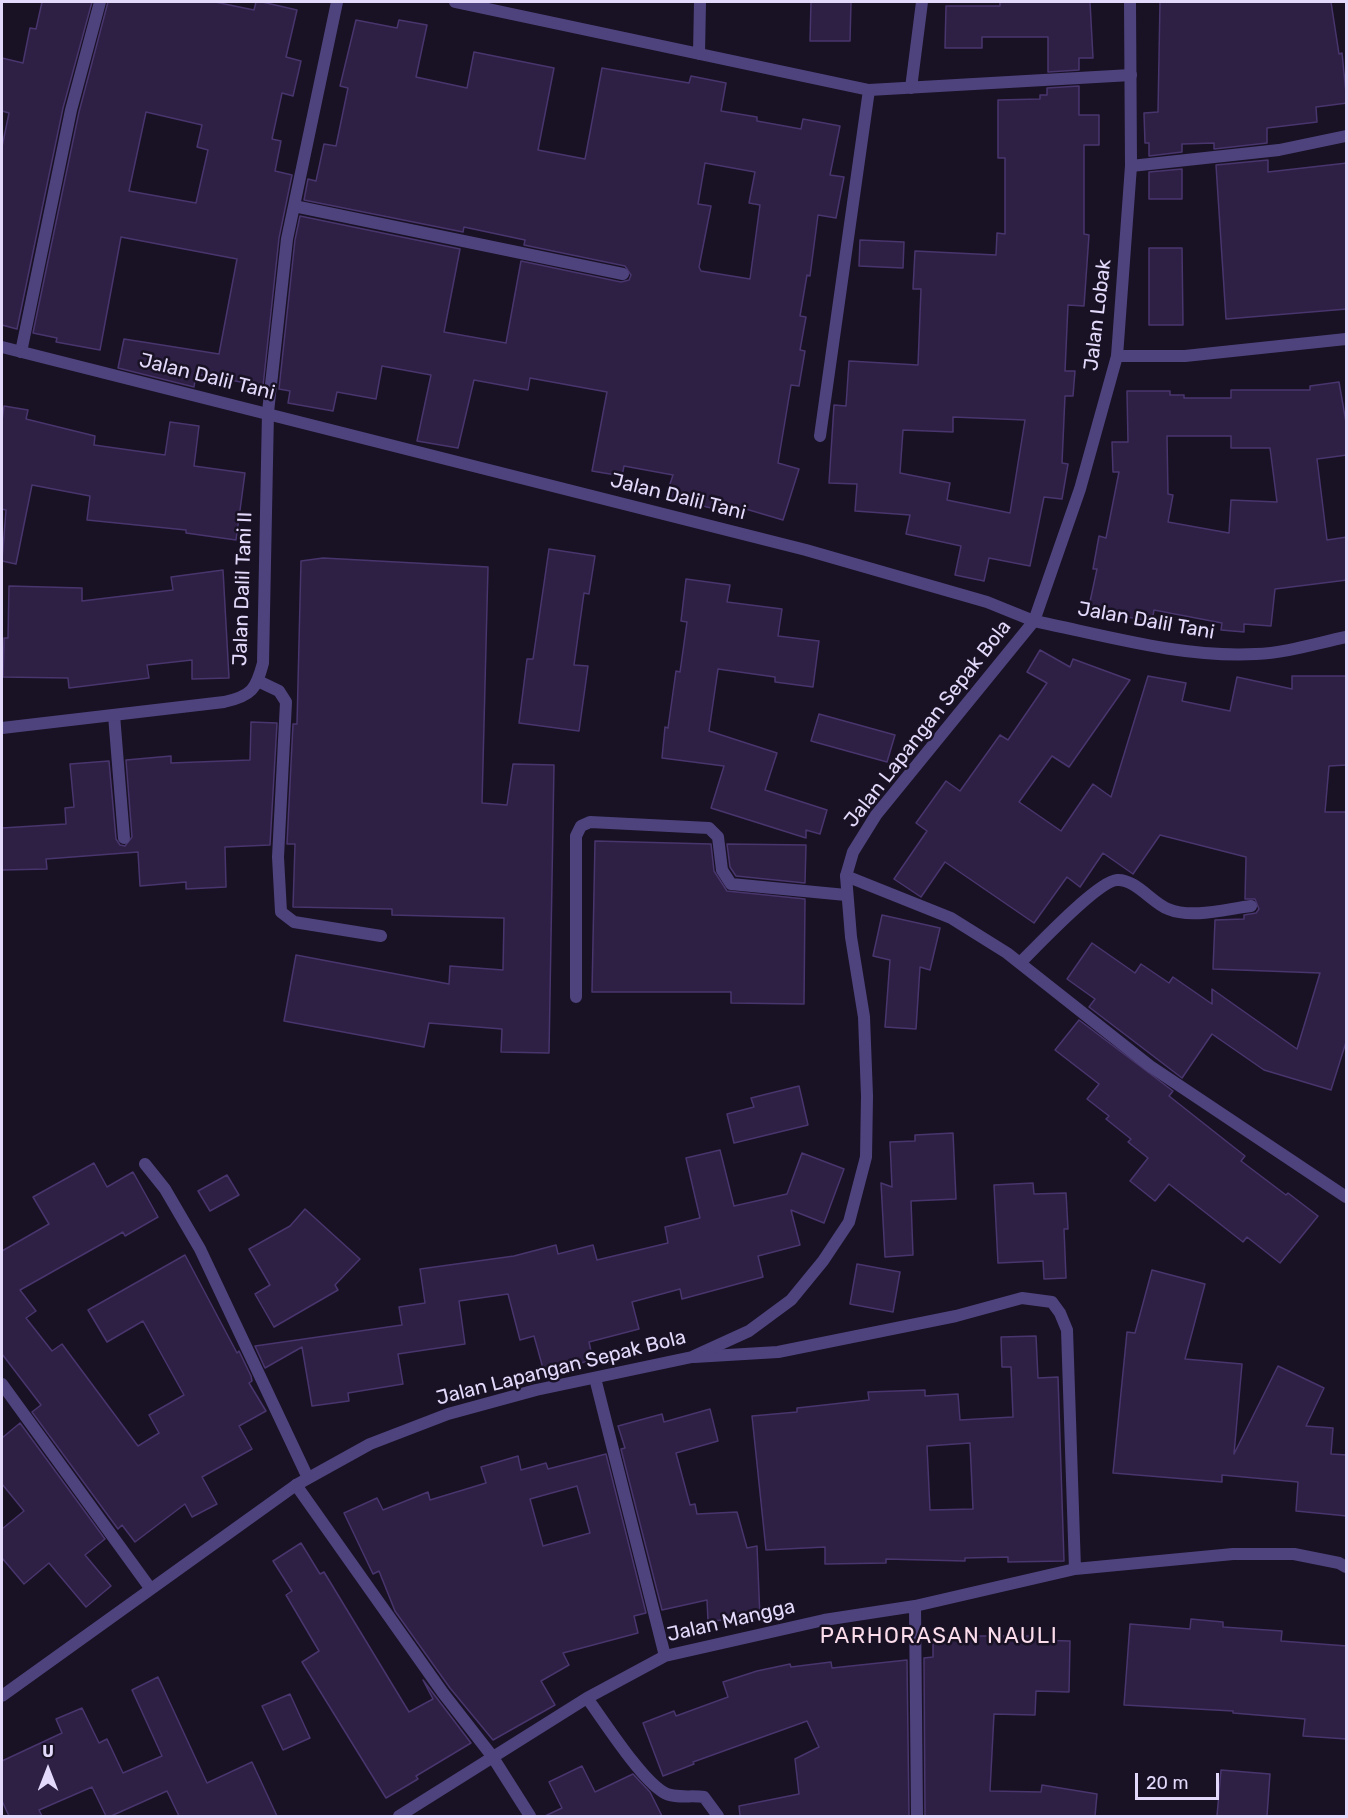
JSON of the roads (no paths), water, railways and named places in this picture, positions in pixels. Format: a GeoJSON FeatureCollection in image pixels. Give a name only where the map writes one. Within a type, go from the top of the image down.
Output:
{"type":"FeatureCollection","features":[{"type":"Feature","properties":{"kind":"street"},"geometry":{"type":"LineString","coordinates":[[21,352],[71,110],[99,2]]}},
{"type":"Feature","properties":{"kind":"street","name":"Jalan Dalil Tani II"},"geometry":{"type":"LineString","coordinates":[[2,728],[242,698],[253,690],[258,681],[263,663],[267,412],[287,239],[337,2]]}},
{"type":"Feature","properties":{"kind":"street"},"geometry":{"type":"LineString","coordinates":[[454,2],[869,90],[1131,75]]}},
{"type":"Feature","properties":{"kind":"street"},"geometry":{"type":"LineString","coordinates":[[699,2],[699,54]]}},
{"type":"Feature","properties":{"kind":"street"},"geometry":{"type":"LineString","coordinates":[[910,88],[922,2]]}},
{"type":"Feature","properties":{"kind":"street","name":"Jalan Lobak"},"geometry":{"type":"LineString","coordinates":[[1034,621],[1080,489],[1117,356],[1131,166],[1130,2]]}},
{"type":"Feature","properties":{"kind":"street"},"geometry":{"type":"LineString","coordinates":[[820,436],[869,90]]}},
{"type":"Feature","properties":{"kind":"street"},"geometry":{"type":"LineString","coordinates":[[1131,166],[1279,150],[1347,136]]}},
{"type":"Feature","properties":{"kind":"street"},"geometry":{"type":"LineString","coordinates":[[294,206],[623,274]]}},
{"type":"Feature","properties":{"kind":"street"},"geometry":{"type":"LineString","coordinates":[[1117,356],[1185,356],[1347,339]]}},
{"type":"Feature","properties":{"kind":"street","name":"Jalan Dalil Tani"},"geometry":{"type":"LineString","coordinates":[[2,347],[267,412],[817,553],[987,602],[1034,621],[1164,647],[1216,654],[1258,654],[1347,637]]}},
{"type":"Feature","properties":{"kind":"street","name":"Jalan Lapangan Sepak Bola"},"geometry":{"type":"LineString","coordinates":[[2,1696],[296,1485],[370,1444],[448,1414],[536,1390],[693,1357],[749,1331],[791,1300],[823,1261],[849,1222],[866,1157],[867,1096],[864,1017],[846,895],[846,876],[853,852],[876,815],[1034,621]]}},
{"type":"Feature","properties":{"kind":"street"},"geometry":{"type":"LineString","coordinates":[[258,681],[279,691],[286,702],[278,857],[281,912],[294,922],[381,936]]}},
{"type":"Feature","properties":{"kind":"street"},"geometry":{"type":"LineString","coordinates":[[114,715],[124,838]]}},
{"type":"Feature","properties":{"kind":"street"},"geometry":{"type":"LineString","coordinates":[[576,997],[576,836],[581,826],[590,822],[709,828],[718,837],[722,870],[731,884],[846,895]]}},
{"type":"Feature","properties":{"kind":"street"},"geometry":{"type":"LineString","coordinates":[[846,876],[951,918],[1020,963],[1150,1066],[1347,1197]]}},
{"type":"Feature","properties":{"kind":"street"},"geometry":{"type":"LineString","coordinates":[[1020,963],[1084,901],[1109,882],[1117,880],[1126,882],[1168,909],[1188,912],[1251,906]]}},
{"type":"Feature","properties":{"kind":"street"},"geometry":{"type":"LineString","coordinates":[[146,1164],[165,1189],[200,1249],[308,1478]]}},
{"type":"Feature","properties":{"kind":"street"},"geometry":{"type":"LineString","coordinates":[[693,1357],[778,1352],[956,1316],[1022,1298],[1052,1302],[1060,1313],[1067,1330],[1075,1569]]}},
{"type":"Feature","properties":{"kind":"street"},"geometry":{"type":"LineString","coordinates":[[595,1378],[665,1656]]}},
{"type":"Feature","properties":{"kind":"street"},"geometry":{"type":"LineString","coordinates":[[2,1384],[150,1588]]}},
{"type":"Feature","properties":{"kind":"street"},"geometry":{"type":"LineString","coordinates":[[296,1485],[443,1693],[492,1756],[530,1816]]}},
{"type":"Feature","properties":{"kind":"street","name":"Jalan Mangga"},"geometry":{"type":"LineString","coordinates":[[399,1816],[587,1698],[665,1656],[824,1620],[915,1606],[1075,1569],[1233,1554],[1294,1554],[1339,1563],[1347,1567]]}},
{"type":"Feature","properties":{"kind":"street"},"geometry":{"type":"LineString","coordinates":[[915,1606],[917,1816]]}},
{"type":"Feature","properties":{"kind":"street"},"geometry":{"type":"LineString","coordinates":[[587,1698],[635,1763],[658,1788],[670,1795],[704,1797],[718,1816]]}},
{"type":"Feature","properties":{"kind":"district","name":"PARHORASAN NAULI"},"geometry":{"type":"Point","coordinates":[939,1637]}}]}
